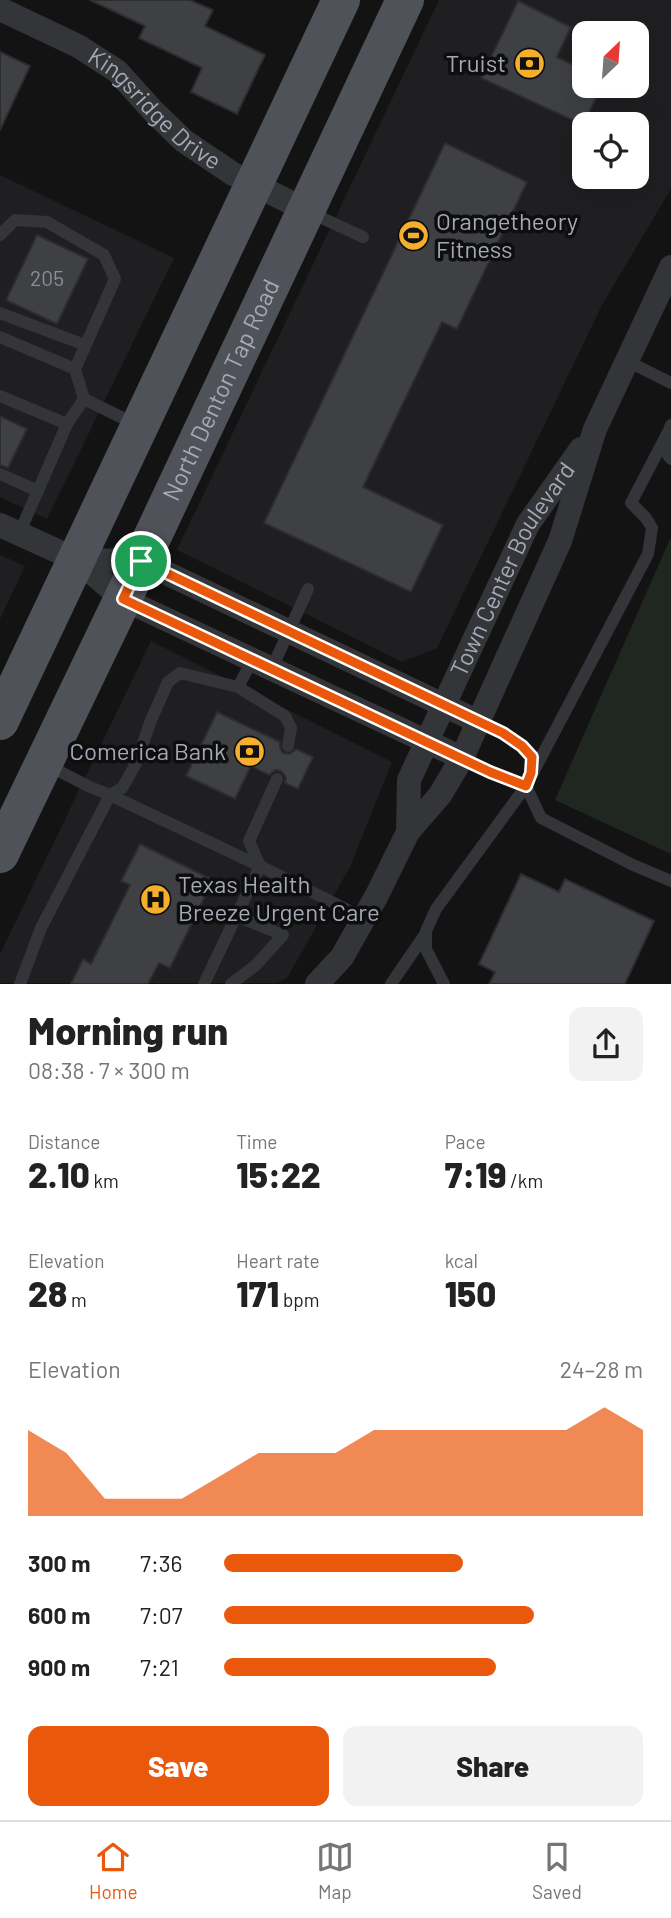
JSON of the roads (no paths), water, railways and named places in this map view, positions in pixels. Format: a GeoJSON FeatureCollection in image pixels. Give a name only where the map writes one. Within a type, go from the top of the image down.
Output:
{"type":"FeatureCollection","features":[{"type":"Feature","properties":{"kind":"main road"},"geometry":{"type":"LineString","coordinates":[[0,721],[341,0]]}},
{"type":"Feature","properties":{"kind":"main road","name":"North Denton Tap Road"},"geometry":{"type":"LineString","coordinates":[[0,854],[405,0]]}},
{"type":"Feature","properties":{"kind":"street","name":"Kingsridge Drive"},"geometry":{"type":"LineString","coordinates":[[0,9],[78,46],[117,71],[184,141],[233,174],[306,210]]}},
{"type":"Feature","properties":{"kind":"street","name":"Town Center Boulevard"},"geometry":{"type":"LineString","coordinates":[[317,984],[342,957],[408,832],[440,795],[462,758],[560,541],[595,429],[671,267]]}},
{"type":"Feature","properties":{"kind":"street","name":"Town Center Boulevard"},"geometry":{"type":"LineString","coordinates":[[408,832],[408,780],[528,524],[595,429]]}},
{"type":"Feature","properties":{"kind":"street"},"geometry":{"type":"LineString","coordinates":[[9,530],[77,560],[123,599],[462,758]]}},
{"type":"Feature","properties":{"kind":"street"},"geometry":{"type":"LineString","coordinates":[[77,560],[141,561],[479,722]]}},
{"type":"Feature","properties":{"kind":"lane"},"geometry":{"type":"LineString","coordinates":[[306,210],[363,237]]}},
{"type":"Feature","properties":{"kind":"lane"},"geometry":{"type":"LineString","coordinates":[[0,235],[15,220],[47,222],[104,256],[115,279],[75,369],[84,399],[140,427]]}},
{"type":"Feature","properties":{"kind":"lane"},"geometry":{"type":"LineString","coordinates":[[0,313],[85,345]]}},
{"type":"Feature","properties":{"kind":"lane"},"geometry":{"type":"LineString","coordinates":[[0,337],[75,369]]}},
{"type":"Feature","properties":{"kind":"lane"},"geometry":{"type":"LineString","coordinates":[[627,361],[671,383]]}},
{"type":"Feature","properties":{"kind":"lane"},"geometry":{"type":"LineString","coordinates":[[0,396],[67,424]]}},
{"type":"Feature","properties":{"kind":"lane"},"geometry":{"type":"LineString","coordinates":[[9,530],[38,491],[67,424],[84,399]]}},
{"type":"Feature","properties":{"kind":"lane"},"geometry":{"type":"LineString","coordinates":[[669,430],[665,445],[667,455],[671,459]]}},
{"type":"Feature","properties":{"kind":"lane"},"geometry":{"type":"LineString","coordinates":[[391,984],[426,933],[436,909],[526,786],[648,554],[652,528],[631,503],[669,430]]}},
{"type":"Feature","properties":{"kind":"lane"},"geometry":{"type":"LineString","coordinates":[[0,474],[38,491]]}},
{"type":"Feature","properties":{"kind":"lane"},"geometry":{"type":"LineString","coordinates":[[238,687],[262,664],[289,631],[308,589]]}},
{"type":"Feature","properties":{"kind":"lane"},"geometry":{"type":"LineString","coordinates":[[20,984],[41,928],[110,795],[122,788],[137,761],[168,682],[180,673],[238,687],[285,716],[291,728],[288,746]]}},
{"type":"Feature","properties":{"kind":"lane"},"geometry":{"type":"LineString","coordinates":[[479,722],[506,735],[532,757],[531,773],[526,786]]}},
{"type":"Feature","properties":{"kind":"lane"},"geometry":{"type":"LineString","coordinates":[[462,758],[526,786],[541,818],[671,881]]}},
{"type":"Feature","properties":{"kind":"lane"},"geometry":{"type":"LineString","coordinates":[[44,763],[364,918]]}},
{"type":"Feature","properties":{"kind":"lane"},"geometry":{"type":"LineString","coordinates":[[204,984],[260,866],[249,841],[277,779]]}},
{"type":"Feature","properties":{"kind":"lane"},"geometry":{"type":"LineString","coordinates":[[231,984],[256,965],[283,935],[236,916]]}},
{"type":"Feature","properties":{"kind":"lane"},"geometry":{"type":"LineString","coordinates":[[426,933],[426,948],[444,984]]}},
{"type":"Feature","properties":{"kind":"place","name":"Truist"},"geometry":{"type":"Point","coordinates":[529,64]}},
{"type":"Feature","properties":{"kind":"place","name":"Orangetheory Fitness"},"geometry":{"type":"Point","coordinates":[413,236]}},
{"type":"Feature","properties":{"kind":"place","name":"Comerica Bank"},"geometry":{"type":"Point","coordinates":[249,752]}},
{"type":"Feature","properties":{"kind":"place","name":"Texas Health Breeze Urgent Care"},"geometry":{"type":"Point","coordinates":[155,899]}}]}
